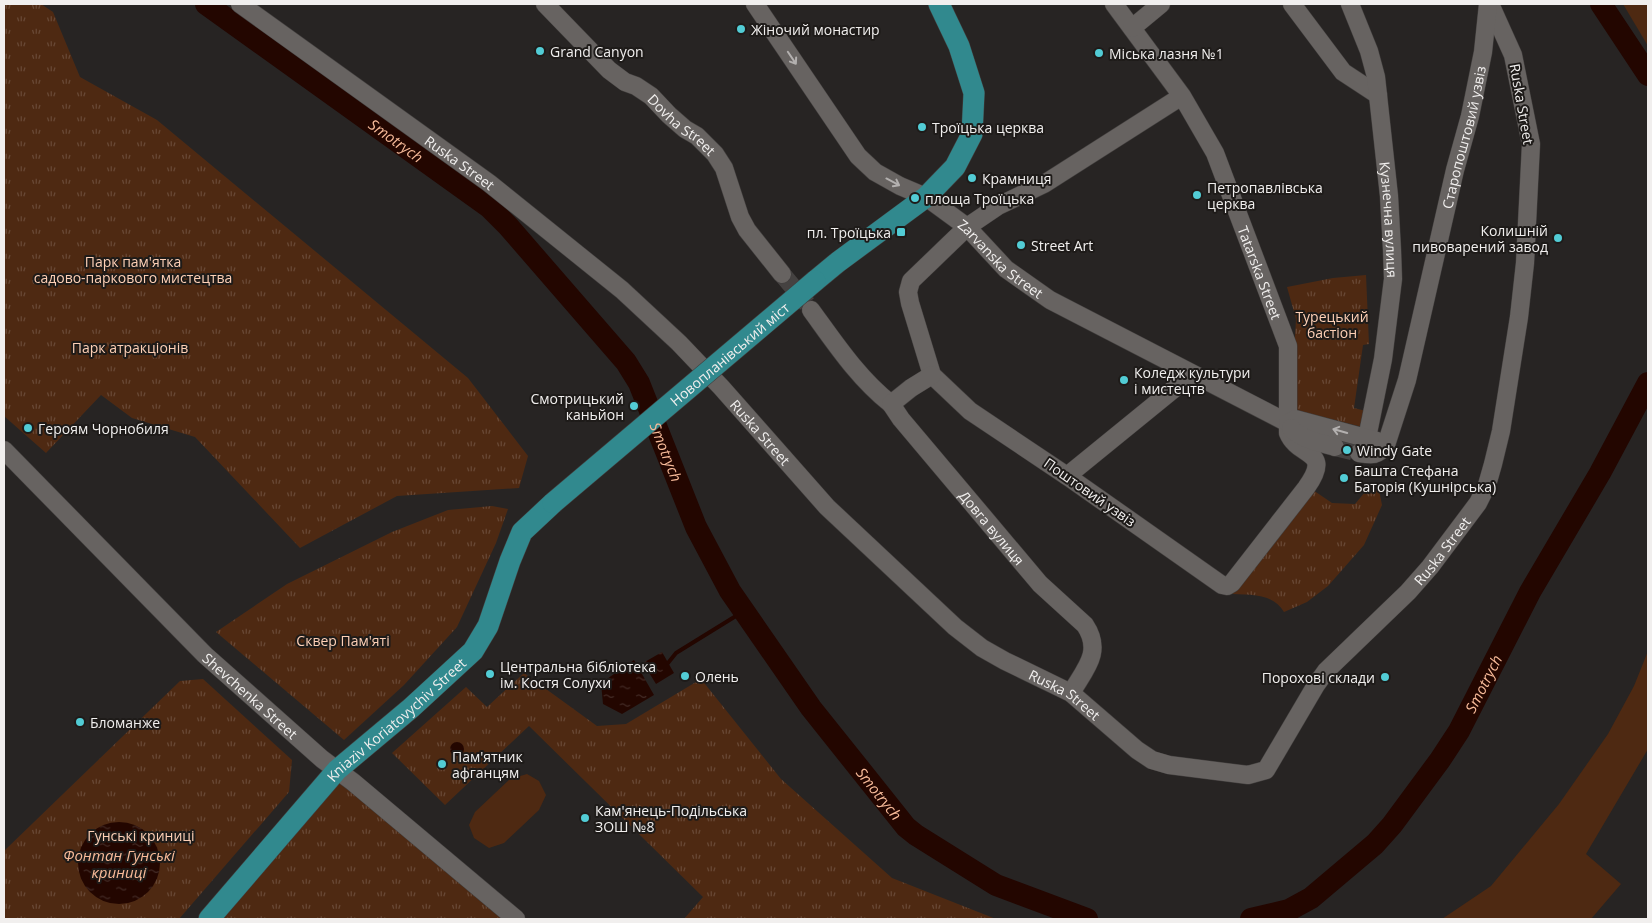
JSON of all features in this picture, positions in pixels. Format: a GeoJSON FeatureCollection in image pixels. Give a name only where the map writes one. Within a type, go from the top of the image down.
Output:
{"type":"FeatureCollection","features":[{"type":"Feature","properties":{"kind":"main road","name":"Новопланівський міст"},"geometry":{"type":"LineString","coordinates":[[553,503],[838,262],[926,197],[955,167],[972,134],[974,93],[959,46],[939,4]]}},
{"type":"Feature","properties":{"kind":"main road","name":"Kniaziv Koriatovychiv Street"},"geometry":{"type":"LineString","coordinates":[[209,919],[337,770],[444,679],[473,651],[488,626],[522,532],[553,503]]}},
{"type":"Feature","properties":{"kind":"street","name":"Ruska Street"},"geometry":{"type":"LineString","coordinates":[[240,4],[490,183],[622,290],[679,343],[827,507],[955,627],[982,648],[1004,661],[1071,693],[1137,750],[1152,760],[1169,765],[1248,775],[1266,770],[1326,671],[1408,592],[1456,534],[1478,503],[1487,485],[1499,439],[1519,317],[1525,263],[1531,144],[1513,55],[1489,4]]}},
{"type":"Feature","properties":{"kind":"street","name":"Dovha Street"},"geometry":{"type":"LineString","coordinates":[[545,4],[609,70],[625,82],[636,86],[651,96],[669,115],[697,136],[715,154],[724,168],[740,217],[747,230],[782,274]]}},
{"type":"Feature","properties":{"kind":"street","name":"Zarvanska Street"},"geometry":{"type":"LineString","coordinates":[[755,4],[866,166],[900,186],[926,197],[967,227],[1006,269],[1050,300],[1288,424],[1292,431],[1335,447]]}},
{"type":"Feature","properties":{"kind":"street","name":"Tatarska Street"},"geometry":{"type":"LineString","coordinates":[[1114,4],[1182,96],[1215,154],[1288,346],[1288,424]]}},
{"type":"Feature","properties":{"kind":"street"},"geometry":{"type":"LineString","coordinates":[[1132,28],[1160,4]]}},
{"type":"Feature","properties":{"kind":"street"},"geometry":{"type":"LineString","coordinates":[[1292,4],[1343,72],[1378,95]]}},
{"type":"Feature","properties":{"kind":"street","name":"Кузнечна вулиця"},"geometry":{"type":"LineString","coordinates":[[1350,4],[1373,64],[1378,95],[1390,213],[1393,279],[1383,359],[1363,446]]}},
{"type":"Feature","properties":{"kind":"street","name":"Старопоштовий узвіз"},"geometry":{"type":"LineString","coordinates":[[1363,446],[1386,445],[1407,380],[1455,170],[1470,116],[1489,4]]}},
{"type":"Feature","properties":{"kind":"street","name":"Поштовий узвіз"},"geometry":{"type":"LineString","coordinates":[[1182,96],[1044,184],[998,206],[967,227],[911,281],[908,292],[910,303],[932,375],[970,411],[1067,476],[1222,585],[1227,586],[1232,583],[1306,488],[1317,468],[1313,456],[1290,438],[1288,424]]}},
{"type":"Feature","properties":{"kind":"street"},"geometry":{"type":"LineString","coordinates":[[811,310],[853,367],[878,395],[891,404],[916,384],[932,375]]}},
{"type":"Feature","properties":{"kind":"street"},"geometry":{"type":"LineString","coordinates":[[1067,476],[1191,375]]}},
{"type":"Feature","properties":{"kind":"street","name":"Довга вулиця"},"geometry":{"type":"LineString","coordinates":[[891,404],[900,419],[1040,584],[1086,625],[1091,633],[1094,648],[1090,660],[1071,693]]}},
{"type":"Feature","properties":{"kind":"street"},"geometry":{"type":"LineString","coordinates":[[1288,424],[1295,419],[1302,421],[1363,446]]}},
{"type":"Feature","properties":{"kind":"street","name":"Shevchenka Street"},"geometry":{"type":"LineString","coordinates":[[4,450],[193,644],[322,759],[516,919]]}},
{"type":"Feature","properties":{"kind":"green space","name":"Парк пам'ятка садово-паркового мистецтва"},"geometry":{"type":"Polygon","coordinates":[[[4,4],[41,4],[53,12],[80,77],[157,120],[468,378],[528,456],[519,488],[397,496],[300,548],[195,437],[132,418],[101,395],[46,453],[4,416],[4,4]]]}},
{"type":"Feature","properties":{"kind":"green space"},"geometry":{"type":"Polygon","coordinates":[[[1623,4],[1648,4],[1648,46],[1623,4]]]}},
{"type":"Feature","properties":{"kind":"green space","name":"Турецький бастіон"},"geometry":{"type":"Polygon","coordinates":[[[1366,275],[1369,344],[1363,345],[1354,408],[1366,411],[1362,427],[1291,409],[1296,319],[1287,287],[1333,278],[1366,275]]]}},
{"type":"Feature","properties":{"kind":"green space"},"geometry":{"type":"Polygon","coordinates":[[[1370,486],[1379,490],[1382,505],[1364,545],[1328,586],[1307,602],[1284,612],[1273,601],[1266,598],[1227,594],[1310,488],[1332,503],[1355,504],[1370,486]]]}},
{"type":"Feature","properties":{"kind":"green space","name":"Сквер Пам'яті"},"geometry":{"type":"Polygon","coordinates":[[[492,506],[508,509],[496,543],[457,627],[404,685],[344,740],[216,632],[287,584],[392,532],[448,510],[492,506]]]}},
{"type":"Feature","properties":{"kind":"green space"},"geometry":{"type":"Polygon","coordinates":[[[1648,651],[1648,749],[1586,854],[1621,884],[1591,919],[1442,919],[1491,886],[1559,804],[1608,734],[1634,686],[1648,651]]]}},
{"type":"Feature","properties":{"kind":"green space"},"geometry":{"type":"Polygon","coordinates":[[[524,673],[597,726],[626,724],[701,679],[781,779],[892,878],[996,919],[684,919],[703,897],[529,726],[445,805],[392,753],[466,687],[487,707],[524,673]]]}},
{"type":"Feature","properties":{"kind":"green space","name":"Гунські криниці"},"geometry":{"type":"Polygon","coordinates":[[[203,679],[292,760],[289,792],[179,919],[4,919],[4,851],[180,681],[203,679]]]}},
{"type":"Feature","properties":{"kind":"green space"},"geometry":{"type":"Polygon","coordinates":[[[337,770],[516,919],[209,919],[337,770]]]}},
{"type":"Feature","properties":{"kind":"green space"},"geometry":{"type":"Polygon","coordinates":[[[527,774],[539,781],[546,795],[539,810],[504,843],[489,848],[474,838],[469,825],[475,812],[510,779],[527,774]]]}},
{"type":"Feature","properties":{"kind":"water"},"geometry":{"type":"Polygon","coordinates":[[[662,652],[674,673],[656,684],[643,663],[662,652]]]}},
{"type":"Feature","properties":{"kind":"water"},"geometry":{"type":"Polygon","coordinates":[[[634,660],[654,695],[622,714],[603,704],[601,683],[634,660]]]}},
{"type":"Feature","properties":{"kind":"water"},"geometry":{"type":"Polygon","coordinates":[[[457,742],[462,744],[464,749],[462,754],[457,756],[452,754],[450,749],[452,744],[457,742]]]}},
{"type":"Feature","properties":{"kind":"water","name":"Фонтан Гунські криниці"},"geometry":{"type":"Polygon","coordinates":[[[119,822],[135,825],[148,834],[157,847],[160,863],[157,879],[148,892],[135,901],[119,904],[103,901],[90,892],[81,879],[78,863],[81,847],[90,834],[103,825],[119,822]]]}},
{"type":"Feature","properties":{"kind":"waterway","name":"Smotrych"},"geometry":{"type":"LineString","coordinates":[[206,4],[489,207],[508,226],[626,362],[639,383],[696,527],[730,591],[811,708],[906,827],[996,885],[1087,919]]}},
{"type":"Feature","properties":{"kind":"waterway","name":"Smotrych"},"geometry":{"type":"LineString","coordinates":[[1601,4],[1648,75]]}},
{"type":"Feature","properties":{"kind":"waterway","name":"Smotrych"},"geometry":{"type":"LineString","coordinates":[[1251,919],[1289,910],[1311,898],[1375,844],[1392,825],[1459,731],[1530,592],[1600,473],[1648,383]]}},
{"type":"Feature","properties":{"kind":"waterway"},"geometry":{"type":"LineString","coordinates":[[668,663],[676,653],[744,611]]}},
{"type":"Feature","properties":{"kind":"tunnel"},"geometry":{"type":"LineString","coordinates":[[782,274],[807,304]]}},
{"type":"Feature","properties":{"kind":"tunnel"},"geometry":{"type":"LineString","coordinates":[[1335,447],[1359,453]]}},
{"type":"Feature","properties":{"kind":"place","name":"Жіночий монастир"},"geometry":{"type":"Point","coordinates":[741,29]}},
{"type":"Feature","properties":{"kind":"place","name":"Grand Canyon"},"geometry":{"type":"Point","coordinates":[540,51]}},
{"type":"Feature","properties":{"kind":"place","name":"Міська лазня №1"},"geometry":{"type":"Point","coordinates":[1099,53]}},
{"type":"Feature","properties":{"kind":"place","name":"Троїцька церква"},"geometry":{"type":"Point","coordinates":[922,127]}},
{"type":"Feature","properties":{"kind":"place","name":"Крамниця"},"geometry":{"type":"Point","coordinates":[972,178]}},
{"type":"Feature","properties":{"kind":"place","name":"Петропавлівська церква"},"geometry":{"type":"Point","coordinates":[1197,195]}},
{"type":"Feature","properties":{"kind":"place","name":"площа Троїцька"},"geometry":{"type":"Point","coordinates":[915,198]}},
{"type":"Feature","properties":{"kind":"place","name":"пл. Троїцька"},"geometry":{"type":"Point","coordinates":[901,232]}},
{"type":"Feature","properties":{"kind":"place","name":"Колишній пивоварений завод"},"geometry":{"type":"Point","coordinates":[1558,238]}},
{"type":"Feature","properties":{"kind":"place","name":"Street Art"},"geometry":{"type":"Point","coordinates":[1021,245]}},
{"type":"Feature","properties":{"kind":"place","name":"Коледж культури і мистецтв"},"geometry":{"type":"Point","coordinates":[1124,380]}},
{"type":"Feature","properties":{"kind":"place","name":"Смотрицький каньйон"},"geometry":{"type":"Point","coordinates":[634,406]}},
{"type":"Feature","properties":{"kind":"place","name":"Героям Чорнобиля"},"geometry":{"type":"Point","coordinates":[28,428]}},
{"type":"Feature","properties":{"kind":"place","name":"Windy Gate"},"geometry":{"type":"Point","coordinates":[1347,450]}},
{"type":"Feature","properties":{"kind":"place","name":"Башта Стефана Баторія (Кушнірська)"},"geometry":{"type":"Point","coordinates":[1344,478]}},
{"type":"Feature","properties":{"kind":"place","name":"Центральна бібліотека ім. Костя Солухи"},"geometry":{"type":"Point","coordinates":[490,674]}},
{"type":"Feature","properties":{"kind":"place","name":"Олень"},"geometry":{"type":"Point","coordinates":[685,676]}},
{"type":"Feature","properties":{"kind":"place","name":"Порохові склади"},"geometry":{"type":"Point","coordinates":[1385,677]}},
{"type":"Feature","properties":{"kind":"place","name":"Бломанже"},"geometry":{"type":"Point","coordinates":[80,722]}},
{"type":"Feature","properties":{"kind":"place","name":"Пам'ятник афганцям"},"geometry":{"type":"Point","coordinates":[442,764]}},
{"type":"Feature","properties":{"kind":"place","name":"Кам'янець-Подільська ЗОШ №8"},"geometry":{"type":"Point","coordinates":[585,818]}},
{"type":"Feature","properties":{"kind":"park label","name":"Парк атракціонів"},"geometry":{"type":"Point","coordinates":[130,347]}}]}
